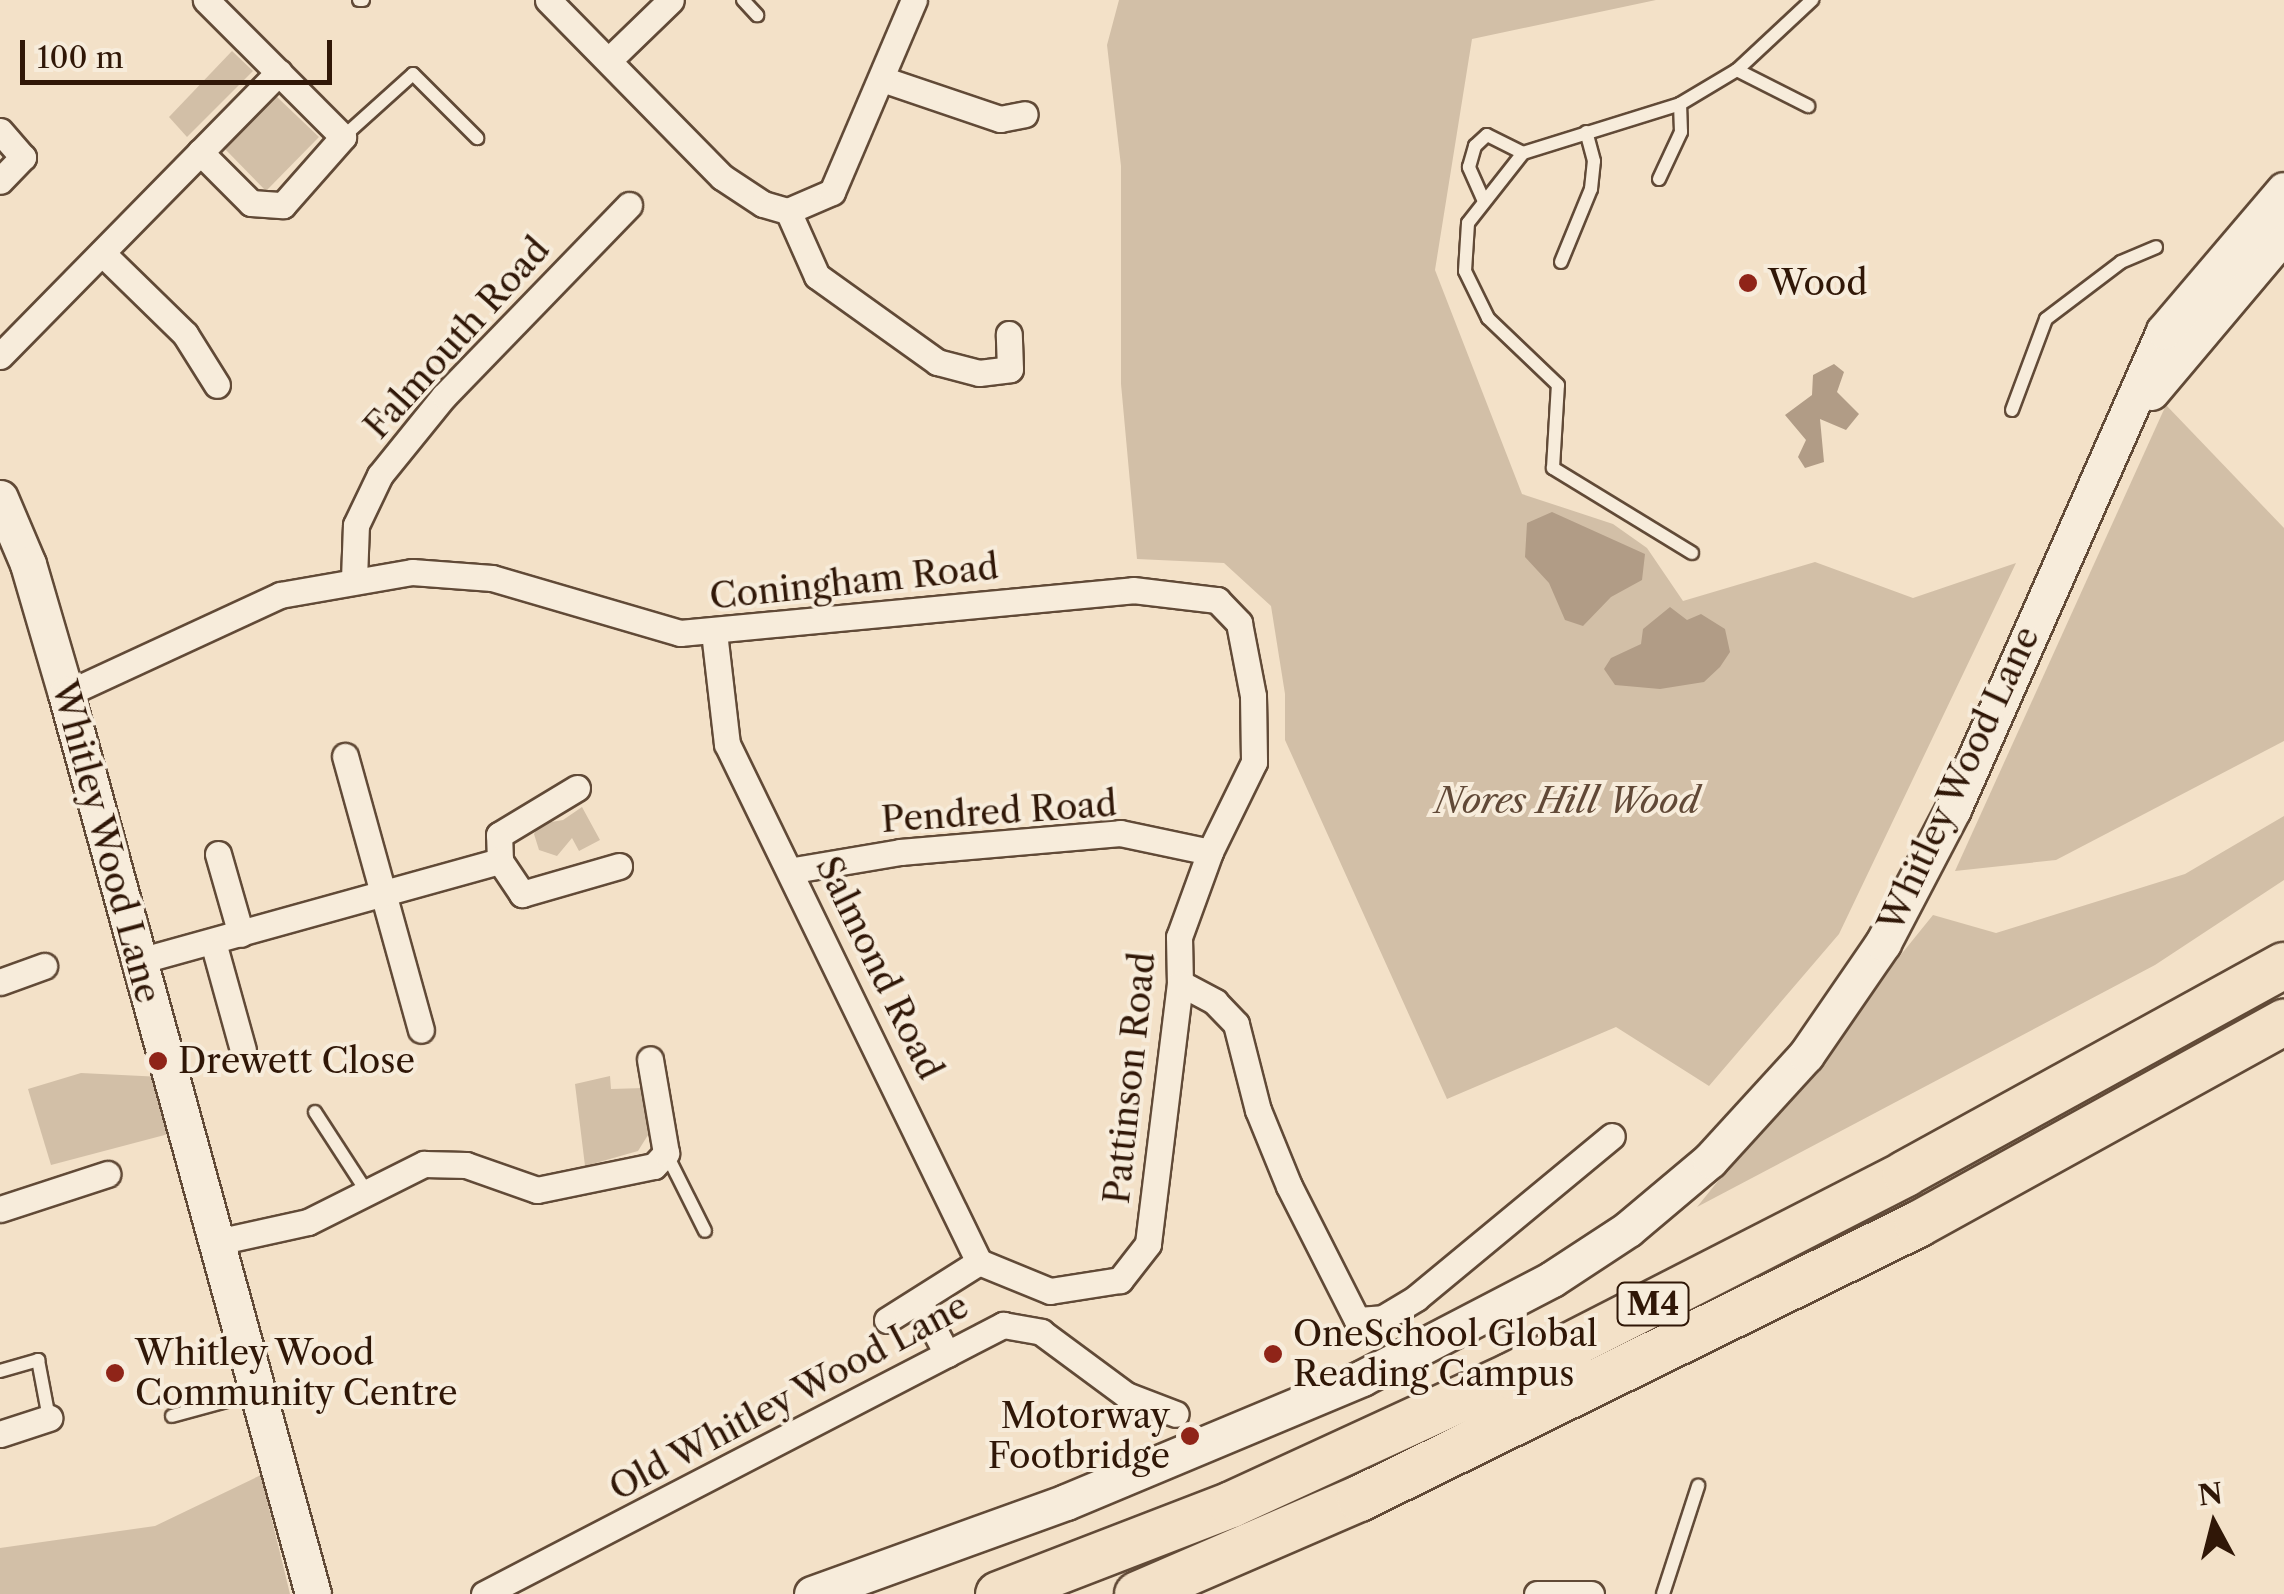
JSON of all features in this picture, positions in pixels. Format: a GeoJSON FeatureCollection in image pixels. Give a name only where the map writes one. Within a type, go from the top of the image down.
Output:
{"type":"FeatureCollection","features":[{"type":"Feature","properties":{"kind":"highway","name":"M4"},"geometry":{"type":"LineString","coordinates":[[998,1594],[1231,1504],[1511,1375],[1905,1173],[2284,966]]}},
{"type":"Feature","properties":{"kind":"highway","name":"M4"},"geometry":{"type":"LineString","coordinates":[[1137,1594],[1359,1498],[1917,1224],[2284,1021]]}},
{"type":"Feature","properties":{"kind":"main road","name":"Whitley Wood Lane"},"geometry":{"type":"LineString","coordinates":[[812,1594],[1066,1502],[1362,1378],[1521,1298],[1680,1187],[1806,1054],[1884,943],[1953,809],[2176,314],[2284,190]]}},
{"type":"Feature","properties":{"kind":"main road","name":"Whitley Wood Lane"},"geometry":{"type":"LineString","coordinates":[[2120,432],[2284,234]]}},
{"type":"Feature","properties":{"kind":"main road","name":"Whitley Wood Lane"},"geometry":{"type":"LineString","coordinates":[[0,498],[28,564],[66,694],[313,1594]]}},
{"type":"Feature","properties":{"kind":"street"},"geometry":{"type":"LineString","coordinates":[[200,152],[252,203],[283,205],[343,137],[206,0]]}},
{"type":"Feature","properties":{"kind":"street"},"geometry":{"type":"LineString","coordinates":[[548,0],[722,177],[788,211],[817,276],[937,362],[979,374],[1010,368],[1009,334]]}},
{"type":"Feature","properties":{"kind":"street"},"geometry":{"type":"LineString","coordinates":[[609,60],[670,0]]}},
{"type":"Feature","properties":{"kind":"street"},"geometry":{"type":"LineString","coordinates":[[788,211],[832,192],[914,0]]}},
{"type":"Feature","properties":{"kind":"street"},"geometry":{"type":"LineString","coordinates":[[0,356],[279,72]]}},
{"type":"Feature","properties":{"kind":"street"},"geometry":{"type":"LineString","coordinates":[[882,79],[1000,119],[1025,114]]}},
{"type":"Feature","properties":{"kind":"street"},"geometry":{"type":"LineString","coordinates":[[0,131],[23,157],[0,181]]}},
{"type":"Feature","properties":{"kind":"street","name":"Falmouth Road"},"geometry":{"type":"LineString","coordinates":[[354,579],[356,525],[380,475],[444,396],[629,205]]}},
{"type":"Feature","properties":{"kind":"street"},"geometry":{"type":"LineString","coordinates":[[102,253],[185,334],[217,384]]}},
{"type":"Feature","properties":{"kind":"street","name":"Coningham Road"},"geometry":{"type":"LineString","coordinates":[[354,579],[412,572],[492,578],[680,633],[1132,590],[1217,600],[1239,622],[1253,742]]}},
{"type":"Feature","properties":{"kind":"street"},"geometry":{"type":"LineString","coordinates":[[66,694],[235,612],[354,579]]}},
{"type":"Feature","properties":{"kind":"street","name":"Salmond Road"},"geometry":{"type":"LineString","coordinates":[[714,632],[727,744],[794,870],[979,1262]]}},
{"type":"Feature","properties":{"kind":"street","name":"Pattinson Road"},"geometry":{"type":"LineString","coordinates":[[979,1262],[1050,1291],[1120,1280],[1148,1244],[1180,983],[1179,938],[1210,852],[1254,762],[1253,742]]}},
{"type":"Feature","properties":{"kind":"street"},"geometry":{"type":"LineString","coordinates":[[345,756],[421,1030]]}},
{"type":"Feature","properties":{"kind":"street"},"geometry":{"type":"LineString","coordinates":[[577,788],[499,835],[500,861],[522,894],[619,866]]}},
{"type":"Feature","properties":{"kind":"street","name":"Pendred Road"},"geometry":{"type":"LineString","coordinates":[[794,870],[900,852],[1120,833],[1210,852]]}},
{"type":"Feature","properties":{"kind":"street"},"geometry":{"type":"LineString","coordinates":[[218,854],[241,934]]}},
{"type":"Feature","properties":{"kind":"street"},"geometry":{"type":"LineString","coordinates":[[139,961],[383,890],[500,861]]}},
{"type":"Feature","properties":{"kind":"street"},"geometry":{"type":"LineString","coordinates":[[213,942],[242,1050]]}},
{"type":"Feature","properties":{"kind":"street"},"geometry":{"type":"LineString","coordinates":[[0,982],[44,966]]}},
{"type":"Feature","properties":{"kind":"street"},"geometry":{"type":"LineString","coordinates":[[1180,983],[1215,1002],[1236,1024],[1258,1110],[1312,1239],[1357,1320],[1365,1322],[1416,1298],[1612,1136]]}},
{"type":"Feature","properties":{"kind":"street"},"geometry":{"type":"LineString","coordinates":[[217,1242],[308,1222],[364,1189],[424,1164],[466,1166],[537,1190],[654,1166],[666,1153],[650,1059]]}},
{"type":"Feature","properties":{"kind":"street"},"geometry":{"type":"LineString","coordinates":[[0,1209],[107,1174]]}},
{"type":"Feature","properties":{"kind":"street"},"geometry":{"type":"LineString","coordinates":[[887,1320],[920,1303],[979,1262]]}},
{"type":"Feature","properties":{"kind":"street"},"geometry":{"type":"LineString","coordinates":[[920,1303],[947,1354]]}},
{"type":"Feature","properties":{"kind":"street","name":"Old Whitley Wood Lane"},"geometry":{"type":"LineString","coordinates":[[484,1594],[1003,1325],[1042,1332],[1126,1394],[1176,1414]]}},
{"type":"Feature","properties":{"kind":"street"},"geometry":{"type":"LineString","coordinates":[[0,1434],[49,1418]]}},
{"type":"Feature","properties":{"kind":"street"},"geometry":{"type":"LineString","coordinates":[[1537,1594],[1591,1594]]}},
{"type":"Feature","properties":{"kind":"lane"},"geometry":{"type":"LineString","coordinates":[[743,0],[756,15]]}},
{"type":"Feature","properties":{"kind":"lane"},"geometry":{"type":"LineString","coordinates":[[1692,553],[1552,468],[1558,385],[1488,318],[1465,271],[1468,223],[1523,153],[1680,104],[1737,70],[1812,0]]}},
{"type":"Feature","properties":{"kind":"lane"},"geometry":{"type":"LineString","coordinates":[[1737,70],[1808,106]]}},
{"type":"Feature","properties":{"kind":"lane"},"geometry":{"type":"LineString","coordinates":[[343,137],[413,74],[477,138]]}},
{"type":"Feature","properties":{"kind":"lane"},"geometry":{"type":"LineString","coordinates":[[1659,179],[1680,132],[1680,104]]}},
{"type":"Feature","properties":{"kind":"lane"},"geometry":{"type":"LineString","coordinates":[[1561,262],[1591,188],[1594,161],[1586,132]]}},
{"type":"Feature","properties":{"kind":"lane"},"geometry":{"type":"LineString","coordinates":[[1484,198],[1469,167],[1475,146],[1486,136],[1523,153]]}},
{"type":"Feature","properties":{"kind":"lane"},"geometry":{"type":"LineString","coordinates":[[2012,410],[2046,319],[2121,262],[2156,248]]}},
{"type":"Feature","properties":{"kind":"lane"},"geometry":{"type":"LineString","coordinates":[[315,1112],[364,1189]]}},
{"type":"Feature","properties":{"kind":"lane"},"geometry":{"type":"LineString","coordinates":[[666,1153],[706,1232]]}},
{"type":"Feature","properties":{"kind":"lane"},"geometry":{"type":"LineString","coordinates":[[0,1371],[38,1360],[49,1418]]}},
{"type":"Feature","properties":{"kind":"lane"},"geometry":{"type":"LineString","coordinates":[[172,1416],[258,1392]]}},
{"type":"Feature","properties":{"kind":"lane"},"geometry":{"type":"LineString","coordinates":[[1662,1594],[1698,1486]]}},
{"type":"Feature","properties":{"kind":"green space","name":"Nores Hill Wood"},"geometry":{"type":"Polygon","coordinates":[[[1119,0],[1656,0],[1472,39],[1435,270],[1522,494],[1613,524],[1647,548],[1683,601],[1815,562],[1913,598],[2016,563],[1839,934],[1709,1086],[1616,1027],[1447,1099],[1285,740],[1285,694],[1271,606],[1224,563],[1137,559],[1121,384],[1121,166],[1107,45],[1119,0]]]}},
{"type":"Feature","properties":{"kind":"green space"},"geometry":{"type":"Polygon","coordinates":[[[232,51],[253,71],[187,137],[169,117],[232,51]]]}},
{"type":"Feature","properties":{"kind":"green space"},"geometry":{"type":"Polygon","coordinates":[[[276,96],[319,137],[266,191],[225,149],[276,96]]]}},
{"type":"Feature","properties":{"kind":"green space"},"geometry":{"type":"Polygon","coordinates":[[[2166,405],[2284,528],[2284,741],[2056,860],[1955,871],[2166,405]]]}},
{"type":"Feature","properties":{"kind":"green space"},"geometry":{"type":"Polygon","coordinates":[[[582,807],[600,840],[579,851],[572,838],[557,856],[539,850],[534,834],[539,824],[563,820],[582,807]]]}},
{"type":"Feature","properties":{"kind":"green space"},"geometry":{"type":"Polygon","coordinates":[[[2284,816],[2284,880],[2155,965],[1697,1207],[1933,915],[1996,933],[2185,874],[2284,816]]]}},
{"type":"Feature","properties":{"kind":"green space"},"geometry":{"type":"Polygon","coordinates":[[[81,1073],[162,1077],[176,1132],[51,1165],[28,1089],[81,1073]]]}},
{"type":"Feature","properties":{"kind":"green space"},"geometry":{"type":"Polygon","coordinates":[[[610,1076],[611,1089],[644,1088],[648,1135],[638,1151],[585,1166],[575,1084],[610,1076]]]}},
{"type":"Feature","properties":{"kind":"green space"},"geometry":{"type":"Polygon","coordinates":[[[261,1475],[290,1594],[0,1594],[0,1548],[155,1526],[261,1475]]]}},
{"type":"Feature","properties":{"kind":"shaded area"},"geometry":{"type":"Polygon","coordinates":[[[1834,364],[1844,372],[1837,392],[1859,414],[1846,430],[1820,419],[1824,462],[1805,468],[1798,457],[1806,440],[1785,415],[1812,395],[1813,375],[1834,364]]]}},
{"type":"Feature","properties":{"kind":"shaded area"},"geometry":{"type":"Polygon","coordinates":[[[1552,512],[1645,554],[1642,580],[1611,597],[1583,626],[1565,620],[1549,583],[1525,557],[1527,523],[1552,512]]]}},
{"type":"Feature","properties":{"kind":"shaded area"},"geometry":{"type":"Polygon","coordinates":[[[1670,607],[1687,620],[1701,614],[1725,629],[1730,652],[1720,667],[1704,682],[1660,689],[1615,685],[1604,669],[1611,658],[1641,644],[1643,629],[1670,607]]]}},
{"type":"Feature","properties":{"kind":"place","name":"Wood"},"geometry":{"type":"Point","coordinates":[1748,283]}},
{"type":"Feature","properties":{"kind":"place","name":"Drewett Close"},"geometry":{"type":"Point","coordinates":[158,1061]}},
{"type":"Feature","properties":{"kind":"place","name":"OneSchool Global Reading Campus"},"geometry":{"type":"Point","coordinates":[1273,1354]}},
{"type":"Feature","properties":{"kind":"place","name":"Whitley Wood Community Centre"},"geometry":{"type":"Point","coordinates":[115,1373]}},
{"type":"Feature","properties":{"kind":"place","name":"Motorway Footbridge"},"geometry":{"type":"Point","coordinates":[1190,1436]}}]}
